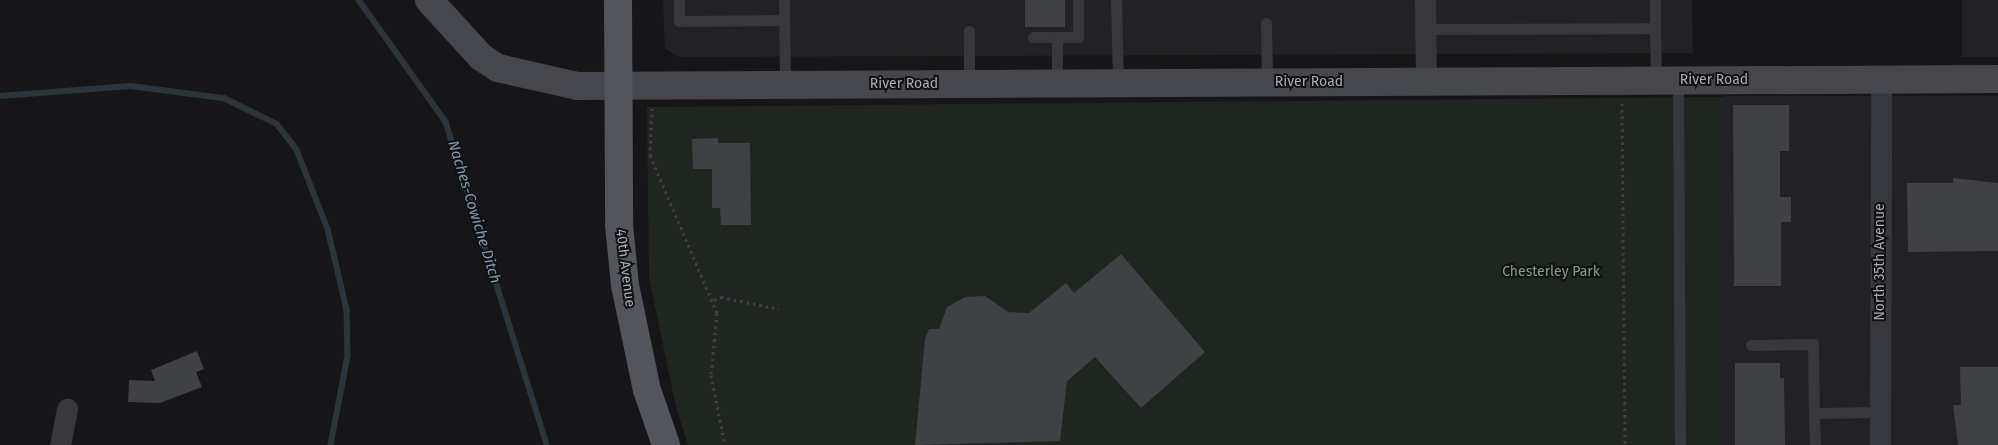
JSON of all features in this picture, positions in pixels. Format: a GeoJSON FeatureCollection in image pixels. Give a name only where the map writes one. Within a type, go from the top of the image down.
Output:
{"type":"FeatureCollection","features":[{"type":"Feature","properties":{"kind":"main road","name":"40th Avenue"},"geometry":{"type":"LineString","coordinates":[[618,0],[620,225],[625,285],[647,390],[666,445]]}},
{"type":"Feature","properties":{"kind":"street","name":"River Road"},"geometry":{"type":"LineString","coordinates":[[429,0],[481,57],[498,68],[577,86],[1998,79]]}},
{"type":"Feature","properties":{"kind":"street"},"geometry":{"type":"LineString","coordinates":[[1425,0],[1426,82]]}},
{"type":"Feature","properties":{"kind":"street","name":"North 35th Avenue"},"geometry":{"type":"LineString","coordinates":[[1880,445],[1881,80]]}},
{"type":"Feature","properties":{"kind":"street"},"geometry":{"type":"LineString","coordinates":[[60,445],[67,409]]}},
{"type":"Feature","properties":{"kind":"lane"},"geometry":{"type":"LineString","coordinates":[[679,0],[679,21],[784,20]]}},
{"type":"Feature","properties":{"kind":"lane"},"geometry":{"type":"LineString","coordinates":[[784,0],[785,85]]}},
{"type":"Feature","properties":{"kind":"lane"},"geometry":{"type":"LineString","coordinates":[[1034,37],[1078,37],[1078,0]]}},
{"type":"Feature","properties":{"kind":"lane"},"geometry":{"type":"LineString","coordinates":[[1116,0],[1118,83]]}},
{"type":"Feature","properties":{"kind":"lane"},"geometry":{"type":"LineString","coordinates":[[1655,0],[1655,28],[1667,81],[1680,445]]}},
{"type":"Feature","properties":{"kind":"lane"},"geometry":{"type":"LineString","coordinates":[[1266,23],[1267,83]]}},
{"type":"Feature","properties":{"kind":"lane"},"geometry":{"type":"LineString","coordinates":[[1425,29],[1655,28]]}},
{"type":"Feature","properties":{"kind":"lane"},"geometry":{"type":"LineString","coordinates":[[968,31],[969,84]]}},
{"type":"Feature","properties":{"kind":"lane"},"geometry":{"type":"LineString","coordinates":[[1057,37],[1058,84]]}},
{"type":"Feature","properties":{"kind":"lane"},"geometry":{"type":"LineString","coordinates":[[1752,346],[1813,344],[1815,445]]}},
{"type":"Feature","properties":{"kind":"lane"},"geometry":{"type":"LineString","coordinates":[[1814,413],[1880,412]]}},
{"type":"Feature","properties":{"kind":"path"},"geometry":{"type":"LineString","coordinates":[[1622,100],[1625,445]]}},
{"type":"Feature","properties":{"kind":"path"},"geometry":{"type":"LineString","coordinates":[[652,108],[650,155],[714,300],[718,326],[711,375],[725,445]]}},
{"type":"Feature","properties":{"kind":"path"},"geometry":{"type":"LineString","coordinates":[[714,300],[721,297],[779,310]]}},
{"type":"Feature","properties":{"kind":"shaded area"},"geometry":{"type":"Polygon","coordinates":[[[663,0],[1692,0],[1693,53],[679,57],[665,49],[663,0]]]}},
{"type":"Feature","properties":{"kind":"shaded area"},"geometry":{"type":"Polygon","coordinates":[[[1962,0],[1998,0],[1998,57],[1962,57],[1962,0]]]}},
{"type":"Feature","properties":{"kind":"shaded area"},"geometry":{"type":"Polygon","coordinates":[[[1725,96],[1998,96],[1998,445],[1725,445],[1725,96]]]}},
{"type":"Feature","properties":{"kind":"green space","name":"Chesterley Park"},"geometry":{"type":"Polygon","coordinates":[[[1725,97],[1725,445],[688,445],[676,407],[649,278],[647,107],[1725,97]]]}},
{"type":"Feature","properties":{"kind":"building"},"geometry":{"type":"Polygon","coordinates":[[[1025,0],[1065,0],[1065,27],[1025,27],[1025,0]]]}},
{"type":"Feature","properties":{"kind":"building"},"geometry":{"type":"Polygon","coordinates":[[[1733,105],[1789,105],[1789,151],[1780,151],[1780,197],[1791,197],[1791,222],[1781,222],[1781,286],[1734,286],[1733,105]]]}},
{"type":"Feature","properties":{"kind":"building"},"geometry":{"type":"Polygon","coordinates":[[[718,138],[718,143],[750,143],[751,225],[721,225],[720,208],[712,208],[712,169],[693,169],[692,139],[718,138]]]}},
{"type":"Feature","properties":{"kind":"building"},"geometry":{"type":"Polygon","coordinates":[[[1953,178],[1998,183],[1998,251],[1908,252],[1907,183],[1953,183],[1953,178]]]}},
{"type":"Feature","properties":{"kind":"building"},"geometry":{"type":"Polygon","coordinates":[[[1121,254],[1205,352],[1141,408],[1095,357],[1067,381],[1060,441],[915,445],[925,339],[929,329],[939,329],[947,307],[965,297],[985,296],[1008,312],[1029,313],[1066,283],[1074,293],[1121,254]]]}},
{"type":"Feature","properties":{"kind":"building"},"geometry":{"type":"Polygon","coordinates":[[[197,351],[204,369],[196,372],[202,387],[160,403],[128,402],[129,380],[155,381],[151,370],[197,351]]]}},
{"type":"Feature","properties":{"kind":"building"},"geometry":{"type":"Polygon","coordinates":[[[1735,363],[1780,363],[1780,378],[1784,378],[1785,445],[1735,445],[1735,363]]]}},
{"type":"Feature","properties":{"kind":"building"},"geometry":{"type":"Polygon","coordinates":[[[1960,367],[1998,367],[1998,445],[1958,445],[1953,405],[1961,405],[1960,367]]]}},
{"type":"Feature","properties":{"kind":"waterway","name":"Naches-Cowiche Ditch"},"geometry":{"type":"LineString","coordinates":[[359,0],[446,122],[547,445]]}},
{"type":"Feature","properties":{"kind":"waterway"},"geometry":{"type":"LineString","coordinates":[[0,96],[131,86],[224,98],[277,124],[297,150],[328,229],[347,310],[348,356],[331,445]]}}]}
